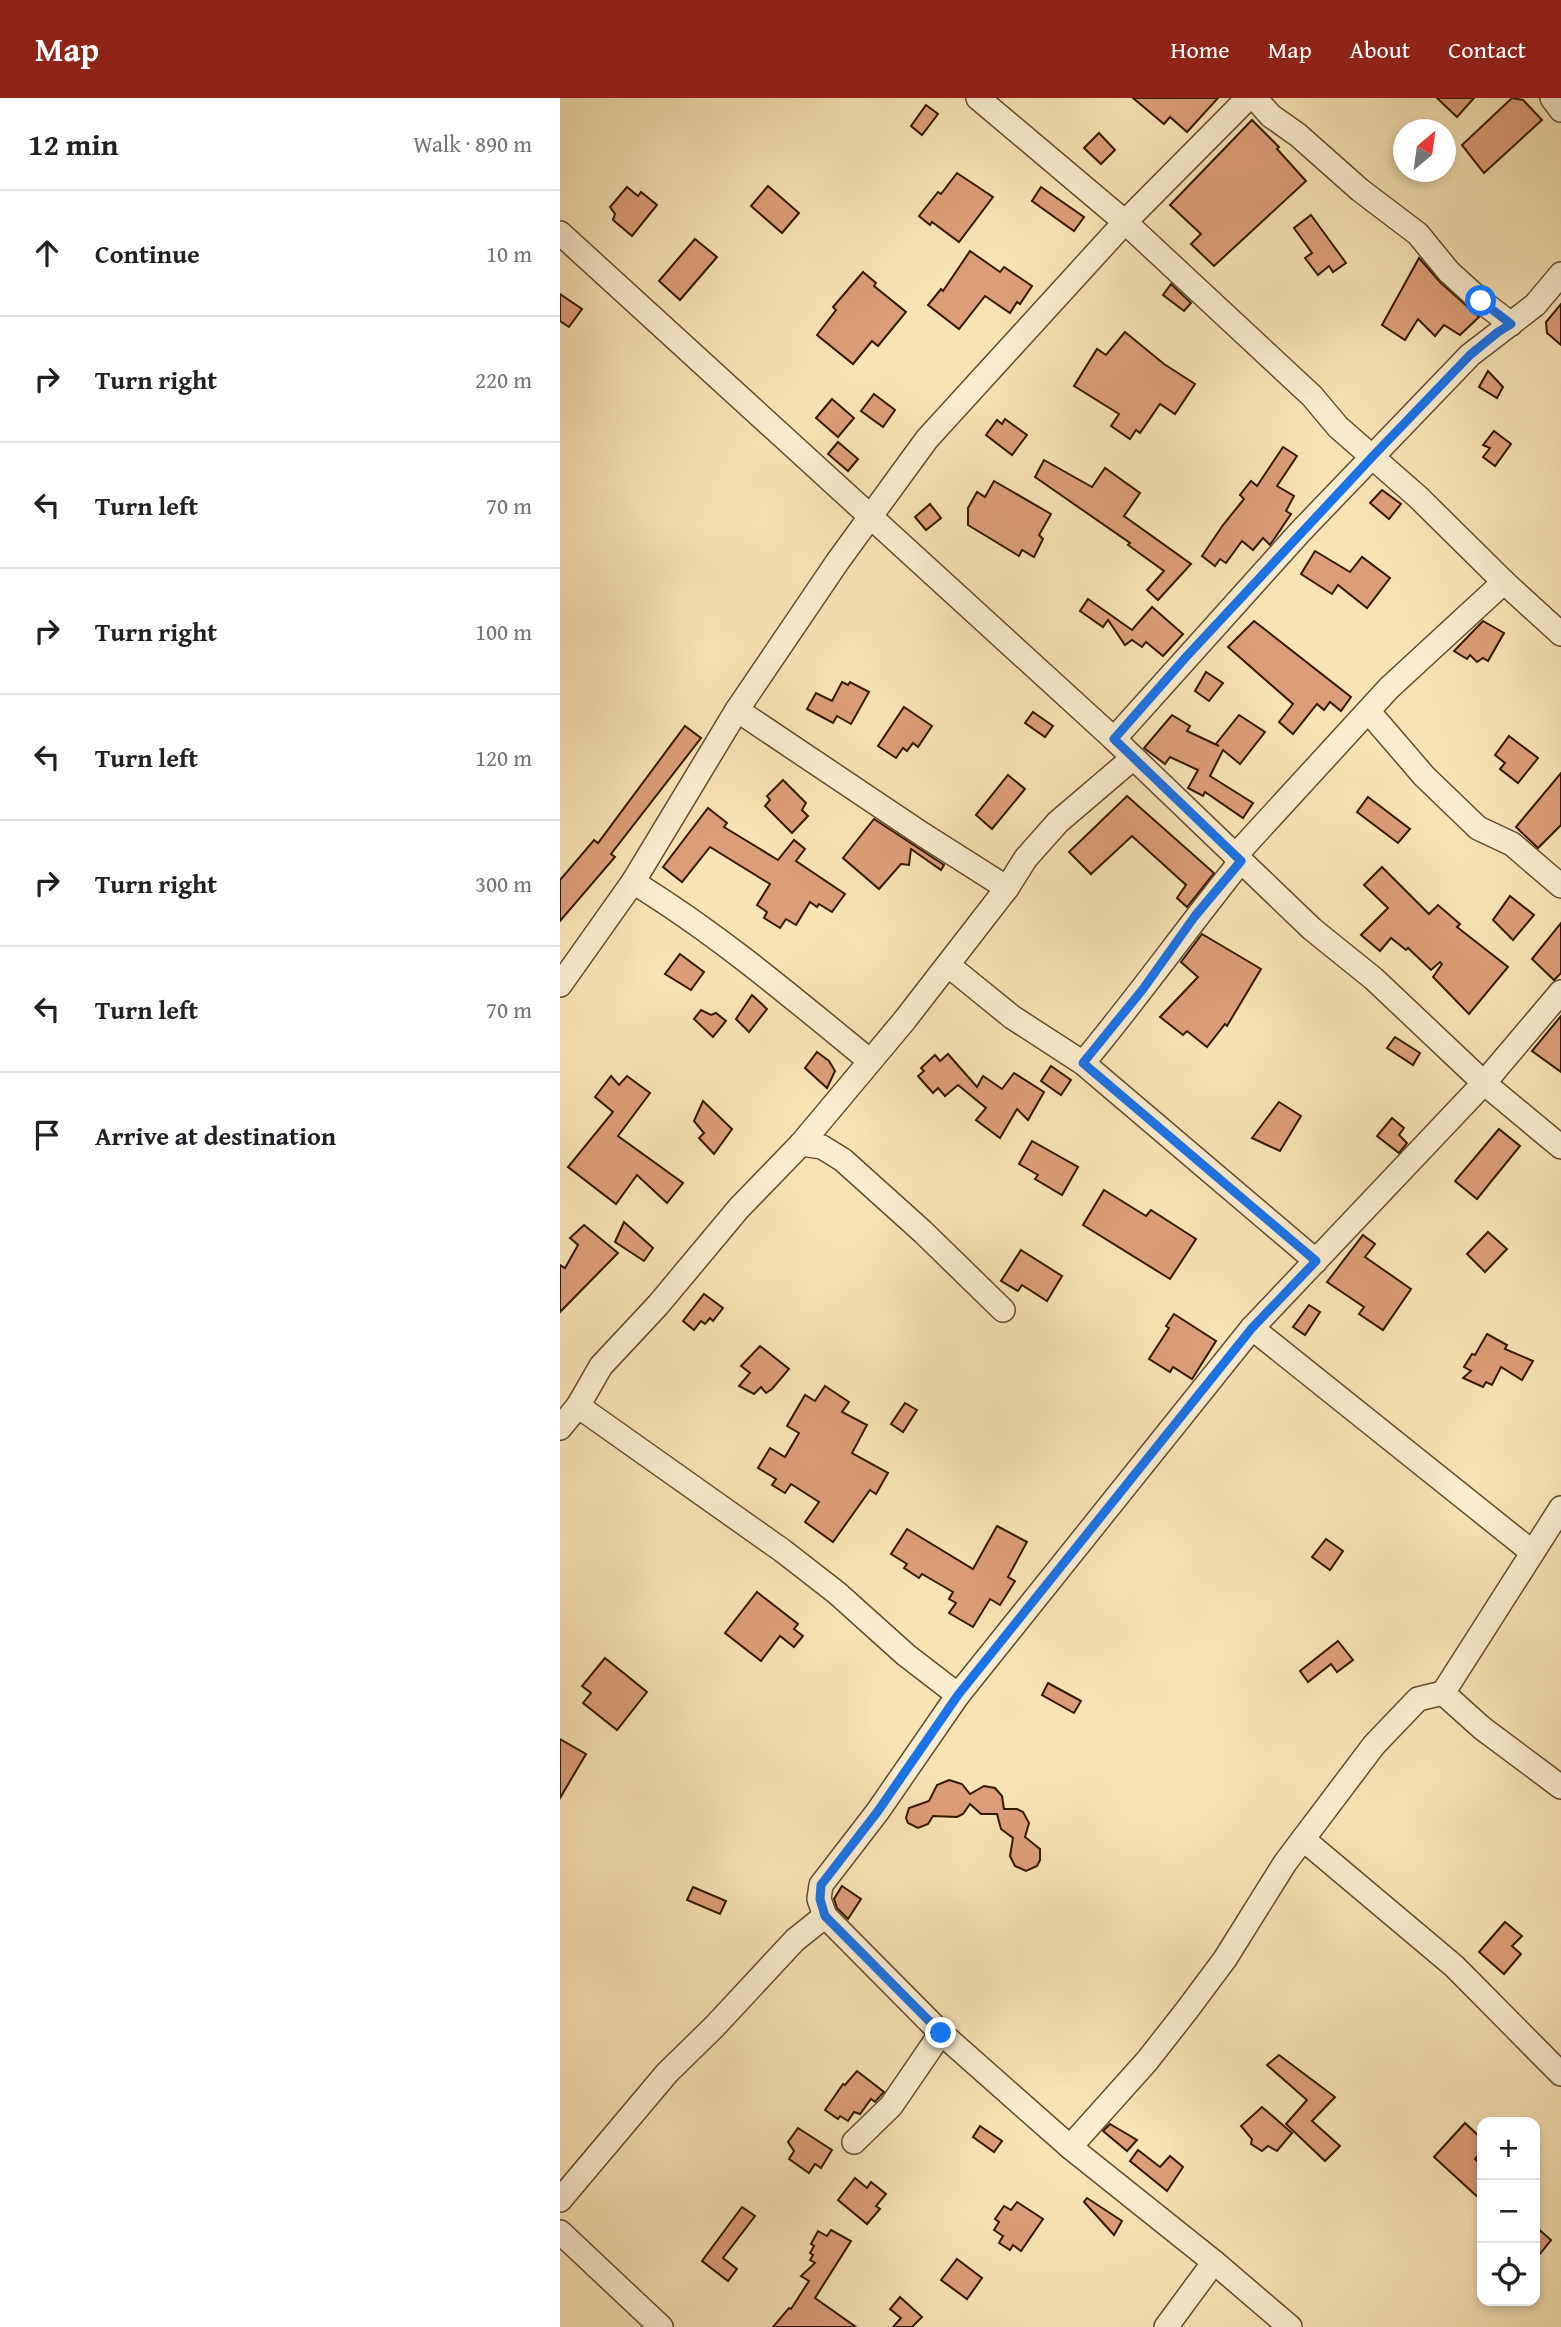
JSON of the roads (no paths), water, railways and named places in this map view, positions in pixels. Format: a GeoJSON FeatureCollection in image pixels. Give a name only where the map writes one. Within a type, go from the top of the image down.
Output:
{"type":"FeatureCollection","features":[{"type":"Feature","properties":{"kind":"street"},"geometry":{"type":"LineString","coordinates":[[978,98],[1125,222],[1312,396],[1338,427],[1418,496],[1504,582],[1561,634]]}},
{"type":"Feature","properties":{"kind":"street"},"geometry":{"type":"LineString","coordinates":[[560,985],[633,882],[737,710],[870,515],[927,439],[1125,222],[1248,98]]}},
{"type":"Feature","properties":{"kind":"street"},"geometry":{"type":"LineString","coordinates":[[1255,98],[1270,116],[1298,135],[1360,190],[1418,234],[1449,272],[1511,324]]}},
{"type":"Feature","properties":{"kind":"street"},"geometry":{"type":"LineString","coordinates":[[1552,98],[1561,110]]}},
{"type":"Feature","properties":{"kind":"street"},"geometry":{"type":"LineString","coordinates":[[560,233],[1114,739],[1312,929],[1410,1011],[1484,1083],[1561,1147]]}},
{"type":"Feature","properties":{"kind":"street"},"geometry":{"type":"LineString","coordinates":[[1114,739],[1186,657],[1470,355],[1535,305],[1561,274]]}},
{"type":"Feature","properties":{"kind":"street"},"geometry":{"type":"LineString","coordinates":[[1083,1063],[1143,989],[1238,858],[1389,688],[1504,582]]}},
{"type":"Feature","properties":{"kind":"street"},"geometry":{"type":"LineString","coordinates":[[737,710],[1007,888]]}},
{"type":"Feature","properties":{"kind":"street"},"geometry":{"type":"LineString","coordinates":[[1369,712],[1424,776],[1478,828],[1512,844],[1561,886]]}},
{"type":"Feature","properties":{"kind":"street"},"geometry":{"type":"LineString","coordinates":[[560,1429],[578,1406],[601,1366],[659,1305],[739,1208],[801,1144],[948,965],[1007,888],[1026,858],[1058,822],[1133,758]]}},
{"type":"Feature","properties":{"kind":"street"},"geometry":{"type":"LineString","coordinates":[[633,882],[682,912],[734,950],[870,1061]]}},
{"type":"Feature","properties":{"kind":"street"},"geometry":{"type":"LineString","coordinates":[[948,965],[1012,1017],[1083,1063],[1316,1261]]}},
{"type":"Feature","properties":{"kind":"street"},"geometry":{"type":"LineString","coordinates":[[1290,2327],[1214,2262],[1070,2147],[941,2033],[825,1916],[820,1899],[821,1885],[878,1811],[958,1695],[1252,1328],[1484,1083],[1561,992]]}},
{"type":"Feature","properties":{"kind":"street"},"geometry":{"type":"LineString","coordinates":[[801,1144],[822,1147],[843,1160],[948,1255],[1003,1310]]}},
{"type":"Feature","properties":{"kind":"street"},"geometry":{"type":"LineString","coordinates":[[1252,1328],[1532,1552]]}},
{"type":"Feature","properties":{"kind":"street"},"geometry":{"type":"LineString","coordinates":[[578,1406],[783,1551],[837,1593],[906,1655],[958,1695]]}},
{"type":"Feature","properties":{"kind":"street"},"geometry":{"type":"LineString","coordinates":[[1070,2147],[1147,2061],[1187,2010],[1225,1959],[1285,1863],[1374,1745],[1418,1699],[1443,1693],[1561,1507]]}},
{"type":"Feature","properties":{"kind":"street"},"geometry":{"type":"LineString","coordinates":[[1443,1693],[1482,1728],[1561,1787]]}},
{"type":"Feature","properties":{"kind":"street"},"geometry":{"type":"LineString","coordinates":[[1303,1839],[1454,1966],[1561,2074]]}},
{"type":"Feature","properties":{"kind":"street"},"geometry":{"type":"LineString","coordinates":[[560,2200],[667,2073],[795,1940],[825,1916]]}},
{"type":"Feature","properties":{"kind":"street"},"geometry":{"type":"LineString","coordinates":[[854,2142],[891,2106],[941,2033]]}},
{"type":"Feature","properties":{"kind":"street"},"geometry":{"type":"LineString","coordinates":[[560,2232],[661,2327]]}},
{"type":"Feature","properties":{"kind":"street"},"geometry":{"type":"LineString","coordinates":[[1166,2327],[1214,2262]]}}]}
